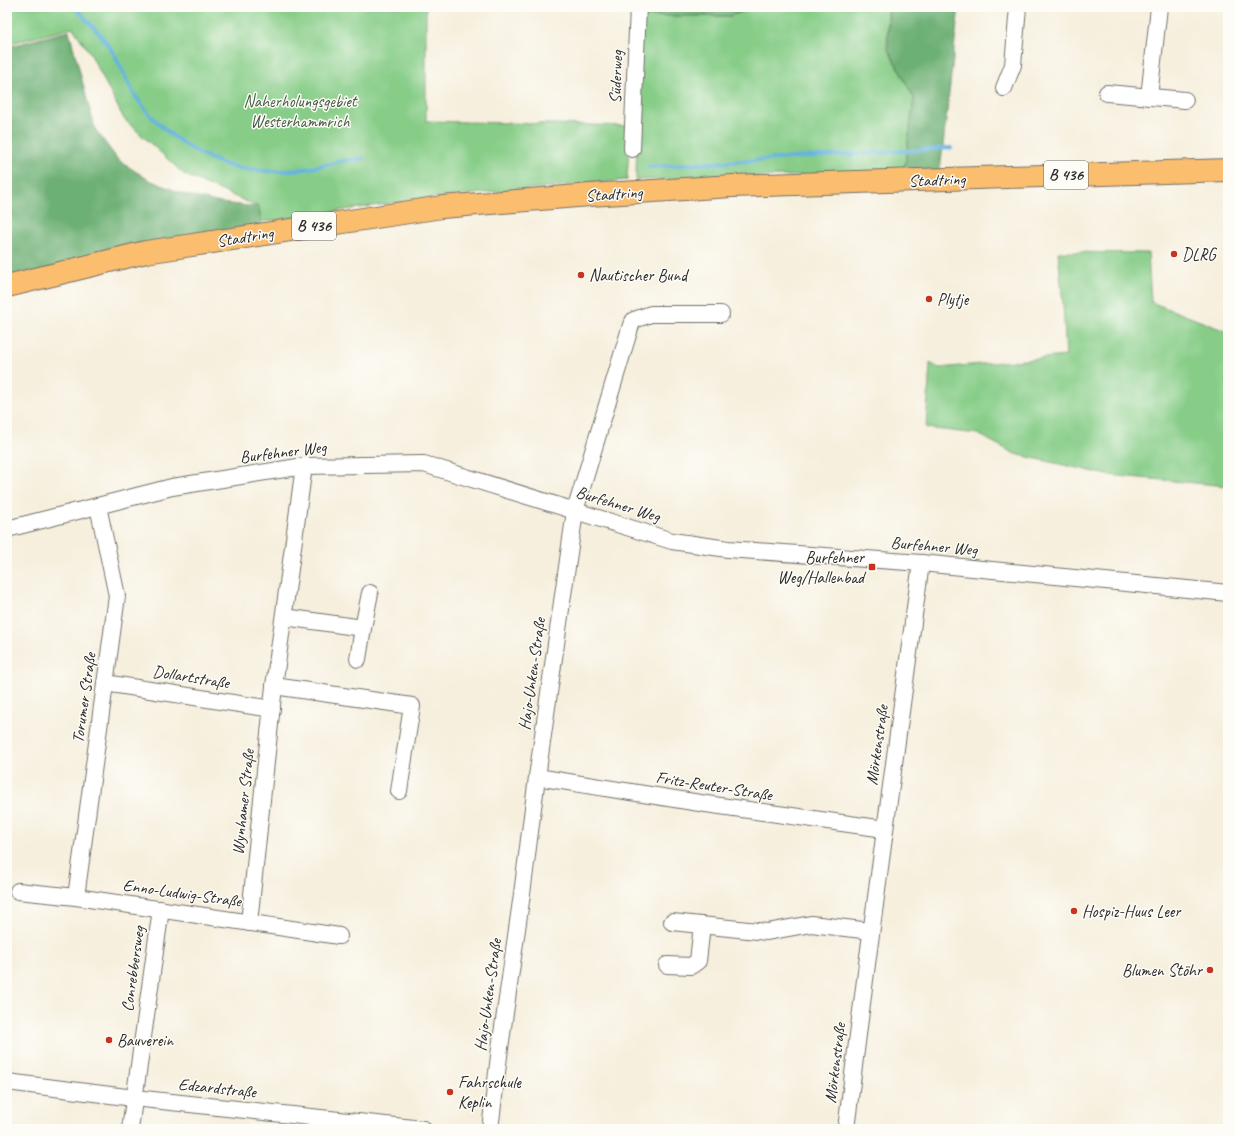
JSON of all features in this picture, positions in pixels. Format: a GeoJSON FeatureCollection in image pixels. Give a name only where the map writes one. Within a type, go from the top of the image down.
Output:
{"type":"FeatureCollection","features":[{"type":"Feature","properties":{"kind":"highway","name":"Stadtring"},"geometry":{"type":"LineString","coordinates":[[7,286],[146,252],[442,207],[590,195],[732,186],[1228,170]]}},
{"type":"Feature","properties":{"kind":"street","name":"Süderweg"},"geometry":{"type":"LineString","coordinates":[[632,149],[638,7]]}},
{"type":"Feature","properties":{"kind":"street"},"geometry":{"type":"LineString","coordinates":[[1004,88],[1013,65],[1018,7]]}},
{"type":"Feature","properties":{"kind":"street"},"geometry":{"type":"LineString","coordinates":[[1149,97],[1159,7]]}},
{"type":"Feature","properties":{"kind":"street"},"geometry":{"type":"LineString","coordinates":[[1107,93],[1185,100]]}},
{"type":"Feature","properties":{"kind":"street","name":"Hajo-Unken-Straße"},"geometry":{"type":"LineString","coordinates":[[490,1129],[537,777],[575,511],[631,325],[634,320],[651,314],[721,314]]}},
{"type":"Feature","properties":{"kind":"street","name":"Burfehner Weg"},"geometry":{"type":"LineString","coordinates":[[7,529],[172,487],[304,466],[424,464],[672,541],[728,549],[921,563],[1228,593]]}},
{"type":"Feature","properties":{"kind":"street","name":"Wynhamer Straße"},"geometry":{"type":"LineString","coordinates":[[249,923],[274,686],[304,466]]}},
{"type":"Feature","properties":{"kind":"street","name":"Torumer Straße"},"geometry":{"type":"LineString","coordinates":[[76,897],[117,596],[98,506]]}},
{"type":"Feature","properties":{"kind":"street","name":"Mörkenstraße"},"geometry":{"type":"LineString","coordinates":[[846,1129],[871,931],[921,563]]}},
{"type":"Feature","properties":{"kind":"street"},"geometry":{"type":"LineString","coordinates":[[358,659],[370,593]]}},
{"type":"Feature","properties":{"kind":"street"},"geometry":{"type":"LineString","coordinates":[[284,617],[363,628]]}},
{"type":"Feature","properties":{"kind":"street","name":"Dollartstraße"},"geometry":{"type":"LineString","coordinates":[[105,683],[272,709]]}},
{"type":"Feature","properties":{"kind":"street"},"geometry":{"type":"LineString","coordinates":[[274,686],[412,706],[399,791]]}},
{"type":"Feature","properties":{"kind":"street","name":"Fritz-Reuter-Straße"},"geometry":{"type":"LineString","coordinates":[[537,777],[706,804],[885,829]]}},
{"type":"Feature","properties":{"kind":"street","name":"Enno-Ludwig-Straße"},"geometry":{"type":"LineString","coordinates":[[18,891],[76,897],[339,936]]}},
{"type":"Feature","properties":{"kind":"street","name":"Conrebbersweg"},"geometry":{"type":"LineString","coordinates":[[130,1129],[161,910]]}},
{"type":"Feature","properties":{"kind":"street"},"geometry":{"type":"LineString","coordinates":[[672,922],[767,932],[810,924],[871,931]]}},
{"type":"Feature","properties":{"kind":"street"},"geometry":{"type":"LineString","coordinates":[[667,965],[691,966],[698,961],[702,925]]}},
{"type":"Feature","properties":{"kind":"street","name":"Edzardstraße"},"geometry":{"type":"LineString","coordinates":[[7,1082],[134,1098],[423,1129]]}},
{"type":"Feature","properties":{"kind":"green space","name":"Naherholungsgebiet Westerhammrich"},"geometry":{"type":"Polygon","coordinates":[[[7,7],[426,7],[426,121],[630,126],[627,180],[429,198],[261,222],[259,207],[185,175],[124,119],[90,53],[73,28],[7,44],[7,7]]]}},
{"type":"Feature","properties":{"kind":"green space"},"geometry":{"type":"Polygon","coordinates":[[[639,7],[755,7],[731,16],[639,16],[639,7]]]}},
{"type":"Feature","properties":{"kind":"green space"},"geometry":{"type":"Polygon","coordinates":[[[756,7],[888,7],[887,48],[914,98],[904,173],[636,180],[639,16],[731,16],[756,7]]]}},
{"type":"Feature","properties":{"kind":"green space"},"geometry":{"type":"Polygon","coordinates":[[[889,7],[959,7],[940,171],[904,172],[914,98],[888,48],[889,7]]]}},
{"type":"Feature","properties":{"kind":"green space"},"geometry":{"type":"Polygon","coordinates":[[[69,31],[95,129],[118,160],[149,180],[186,195],[221,203],[259,207],[262,229],[7,281],[7,47],[69,31]]]}},
{"type":"Feature","properties":{"kind":"green space"},"geometry":{"type":"Polygon","coordinates":[[[1058,252],[1148,253],[1151,302],[1228,332],[1228,486],[1108,475],[1015,454],[978,434],[926,428],[930,363],[939,368],[1066,356],[1058,252]]]}},
{"type":"Feature","properties":{"kind":"waterway"},"geometry":{"type":"LineString","coordinates":[[75,7],[110,47],[133,92],[144,108],[163,128],[199,153],[231,166],[267,171],[301,170],[344,160],[363,159]]}},
{"type":"Feature","properties":{"kind":"waterway"},"geometry":{"type":"LineString","coordinates":[[648,167],[951,148]]}},
{"type":"Feature","properties":{"kind":"place","name":"DLRG"},"geometry":{"type":"Point","coordinates":[1174,254]}},
{"type":"Feature","properties":{"kind":"place","name":"Nautischer Bund"},"geometry":{"type":"Point","coordinates":[581,275]}},
{"type":"Feature","properties":{"kind":"place","name":"Plytje"},"geometry":{"type":"Point","coordinates":[929,299]}},
{"type":"Feature","properties":{"kind":"place","name":"Burfehner Weg/Hallenbad"},"geometry":{"type":"Point","coordinates":[872,567]}},
{"type":"Feature","properties":{"kind":"place","name":"Hospiz-Huus Leer"},"geometry":{"type":"Point","coordinates":[1074,911]}},
{"type":"Feature","properties":{"kind":"place","name":"Blumen Stöhr"},"geometry":{"type":"Point","coordinates":[1210,970]}},
{"type":"Feature","properties":{"kind":"place","name":"Bauverein"},"geometry":{"type":"Point","coordinates":[109,1040]}},
{"type":"Feature","properties":{"kind":"place","name":"Fahrschule Keplin"},"geometry":{"type":"Point","coordinates":[450,1092]}}]}
